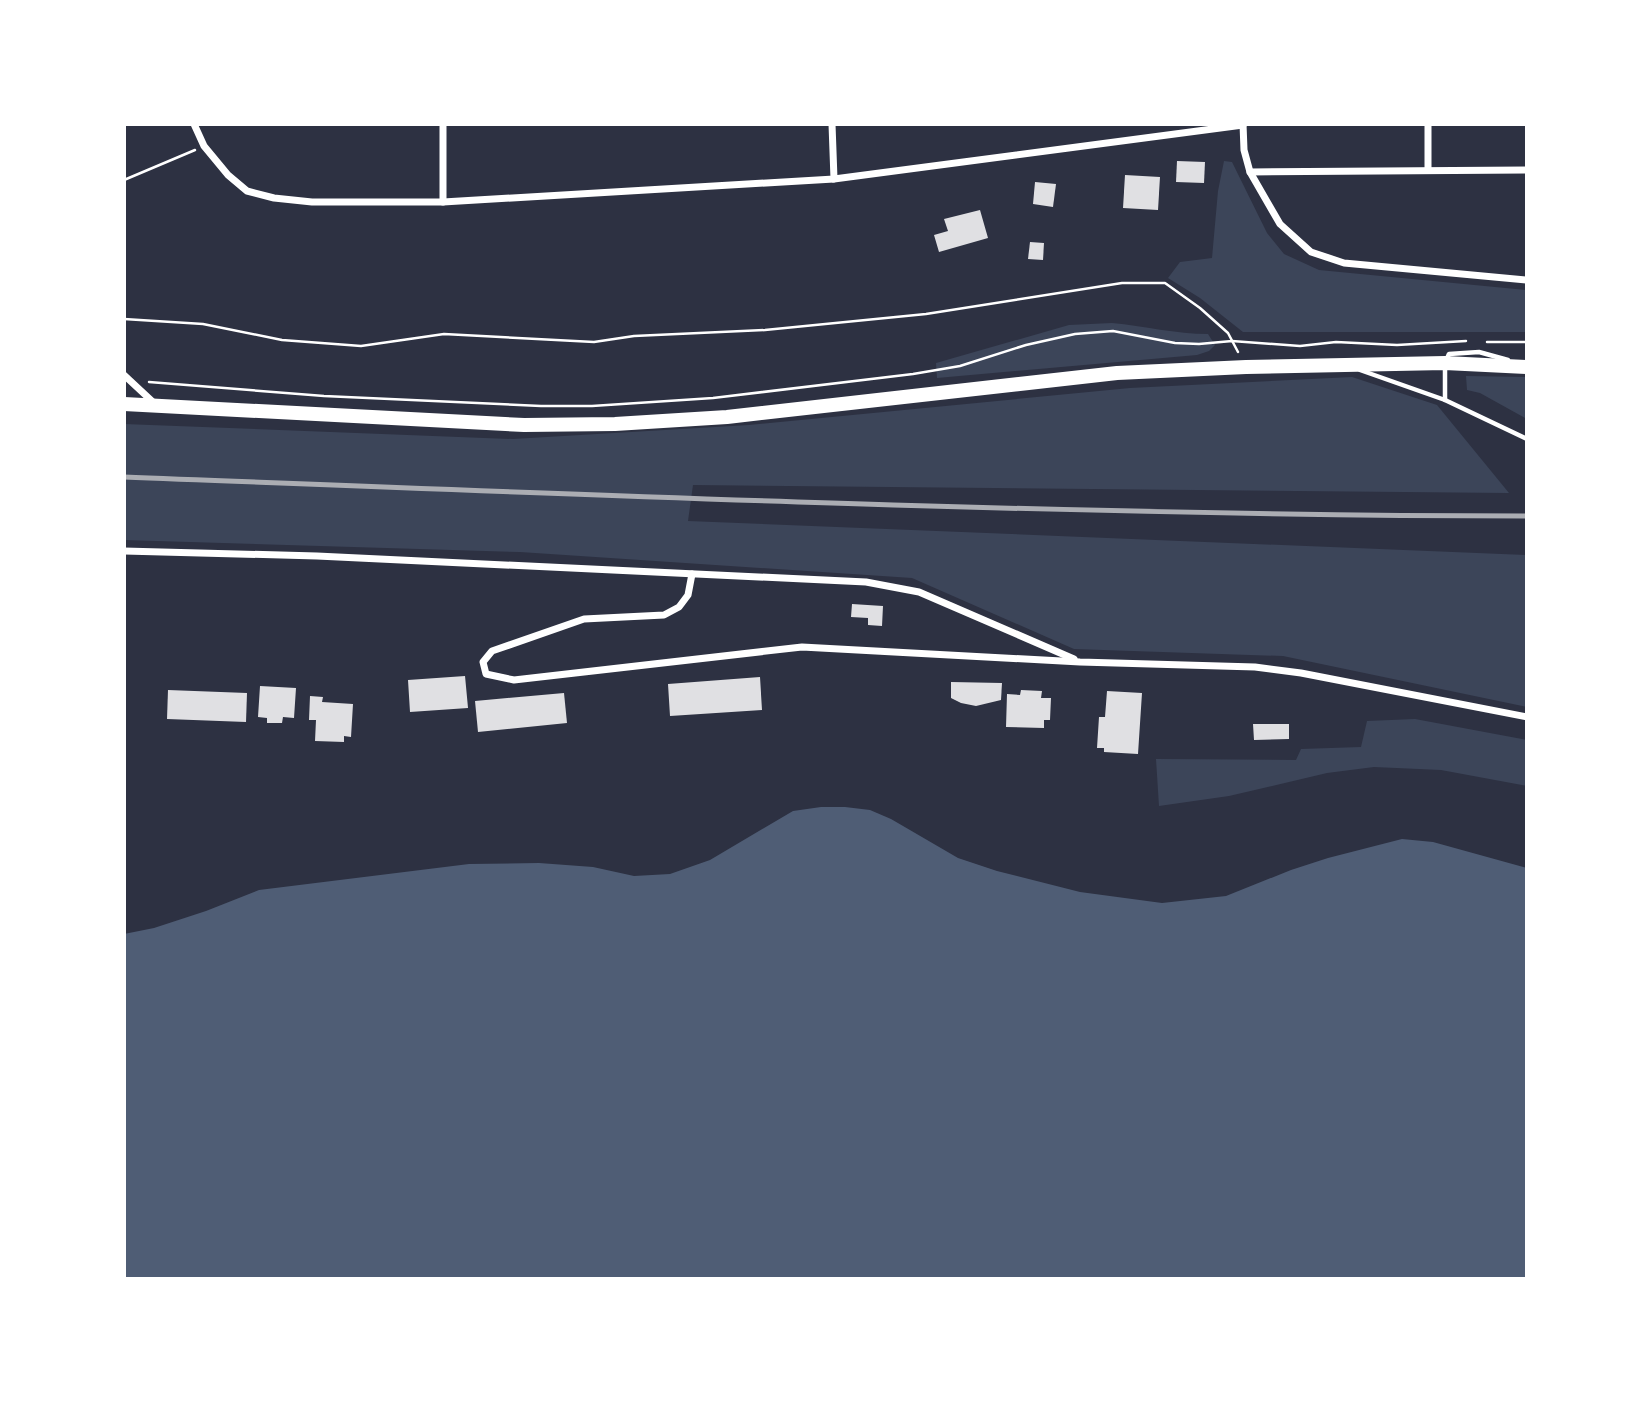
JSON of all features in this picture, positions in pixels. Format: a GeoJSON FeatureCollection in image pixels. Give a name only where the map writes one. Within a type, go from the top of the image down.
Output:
{"type":"FeatureCollection","features":[{"type":"Feature","properties":{"kind":"main road"},"geometry":{"type":"LineString","coordinates":[[124,404],[524,425],[615,424],[727,417],[1117,373],[1445,363],[1527,366]]}},
{"type":"Feature","properties":{"kind":"street"},"geometry":{"type":"LineString","coordinates":[[194,124],[204,146],[228,175],[247,191],[274,198],[312,202],[443,202],[834,179],[1243,125],[1244,150],[1250,172],[1280,224],[1311,252],[1344,262],[1527,280]]}},
{"type":"Feature","properties":{"kind":"street"},"geometry":{"type":"LineString","coordinates":[[443,124],[443,202]]}},
{"type":"Feature","properties":{"kind":"street"},"geometry":{"type":"LineString","coordinates":[[832,124],[834,179]]}},
{"type":"Feature","properties":{"kind":"street"},"geometry":{"type":"LineString","coordinates":[[1428,124],[1428,170]]}},
{"type":"Feature","properties":{"kind":"street"},"geometry":{"type":"LineString","coordinates":[[1250,172],[1527,170]]}},
{"type":"Feature","properties":{"kind":"street"},"geometry":{"type":"LineString","coordinates":[[124,375],[158,407]]}},
{"type":"Feature","properties":{"kind":"street"},"geometry":{"type":"LineString","coordinates":[[124,551],[317,556],[866,582],[919,592],[1080,662]]}},
{"type":"Feature","properties":{"kind":"street"},"geometry":{"type":"LineString","coordinates":[[692,574],[688,596],[679,607],[664,615],[584,619],[492,651],[483,663],[486,674],[514,680],[802,647],[1080,662],[1255,667],[1527,717]]}},
{"type":"Feature","properties":{"kind":"lane"},"geometry":{"type":"LineString","coordinates":[[1445,363],[1445,400]]}},
{"type":"Feature","properties":{"kind":"lane"},"geometry":{"type":"LineString","coordinates":[[1346,365],[1445,400],[1527,439]]}},
{"type":"Feature","properties":{"kind":"path"},"geometry":{"type":"LineString","coordinates":[[124,180],[204,146]]}},
{"type":"Feature","properties":{"kind":"path"},"geometry":{"type":"LineString","coordinates":[[124,318],[202,324],[282,340],[361,346],[444,334],[594,342],[634,336],[792,327],[926,314],[1122,283],[1165,283],[1200,308],[1228,333],[1246,367]]}},
{"type":"Feature","properties":{"kind":"path"},"geometry":{"type":"LineString","coordinates":[[132,382],[324,396],[592,406],[713,398],[914,374],[960,366],[1026,345],[1075,334],[1113,331],[1175,343],[1199,344],[1232,341],[1300,345],[1336,342],[1397,345],[1450,341],[1527,342]]}},
{"type":"Feature","properties":{"kind":"shaded area"},"geometry":{"type":"Polygon","coordinates":[[[1224,161],[1232,162],[1267,233],[1284,254],[1319,270],[1527,290],[1527,332],[1243,332],[1200,298],[1168,278],[1180,262],[1212,258],[1218,191],[1224,161]]]}},
{"type":"Feature","properties":{"kind":"shaded area"},"geometry":{"type":"Polygon","coordinates":[[[1112,323],[1208,334],[1215,345],[1209,351],[1197,355],[937,378],[936,363],[1069,325],[1112,323]]]}},
{"type":"Feature","properties":{"kind":"shaded area"},"geometry":{"type":"Polygon","coordinates":[[[1466,376],[1527,377],[1527,419],[1480,393],[1467,390],[1466,376]]]}},
{"type":"Feature","properties":{"kind":"shaded area"},"geometry":{"type":"Polygon","coordinates":[[[1352,377],[1437,405],[1509,493],[693,485],[688,521],[1527,555],[1527,707],[1283,656],[1074,649],[912,578],[520,552],[124,540],[124,424],[513,439],[749,425],[1130,388],[1352,377]]]}},
{"type":"Feature","properties":{"kind":"shaded area"},"geometry":{"type":"Polygon","coordinates":[[[1415,719],[1527,740],[1527,786],[1441,770],[1374,767],[1327,773],[1229,796],[1159,806],[1156,759],[1296,760],[1301,749],[1361,747],[1367,721],[1415,719]]]}},
{"type":"Feature","properties":{"kind":"shaded area"},"geometry":{"type":"Polygon","coordinates":[[[821,807],[870,810],[891,819],[958,858],[997,871],[1080,892],[1162,903],[1226,896],[1328,858],[1402,839],[1433,842],[1527,868],[1527,1279],[124,1279],[124,934],[154,928],[259,890],[469,864],[539,863],[593,867],[634,876],[670,874],[710,860],[793,811],[821,807]]]}},
{"type":"Feature","properties":{"kind":"building"},"geometry":{"type":"Polygon","coordinates":[[[1177,161],[1205,162],[1204,183],[1176,182],[1177,161]]]}},
{"type":"Feature","properties":{"kind":"building"},"geometry":{"type":"Polygon","coordinates":[[[1125,175],[1160,177],[1158,210],[1123,208],[1125,175]]]}},
{"type":"Feature","properties":{"kind":"building"},"geometry":{"type":"Polygon","coordinates":[[[1035,182],[1056,184],[1053,207],[1033,204],[1035,182]]]}},
{"type":"Feature","properties":{"kind":"building"},"geometry":{"type":"Polygon","coordinates":[[[980,210],[988,238],[939,252],[934,235],[948,231],[944,219],[980,210]]]}},
{"type":"Feature","properties":{"kind":"building"},"geometry":{"type":"Polygon","coordinates":[[[1030,242],[1044,243],[1043,260],[1028,259],[1030,242]]]}},
{"type":"Feature","properties":{"kind":"building"},"geometry":{"type":"Polygon","coordinates":[[[852,604],[883,606],[882,626],[868,625],[868,618],[851,617],[852,604]]]}},
{"type":"Feature","properties":{"kind":"building"},"geometry":{"type":"Polygon","coordinates":[[[465,676],[468,708],[410,712],[408,680],[465,676]]]}},
{"type":"Feature","properties":{"kind":"building"},"geometry":{"type":"Polygon","coordinates":[[[760,677],[762,710],[670,716],[668,684],[760,677]]]}},
{"type":"Feature","properties":{"kind":"building"},"geometry":{"type":"Polygon","coordinates":[[[951,682],[1002,683],[1001,700],[976,706],[961,703],[951,698],[951,682]]]}},
{"type":"Feature","properties":{"kind":"building"},"geometry":{"type":"Polygon","coordinates":[[[260,686],[296,688],[294,718],[283,717],[282,723],[267,723],[267,718],[258,717],[260,686]]]}},
{"type":"Feature","properties":{"kind":"building"},"geometry":{"type":"Polygon","coordinates":[[[168,690],[247,693],[246,722],[167,719],[168,690]]]}},
{"type":"Feature","properties":{"kind":"building"},"geometry":{"type":"Polygon","coordinates":[[[1021,690],[1042,691],[1041,698],[1051,698],[1050,720],[1044,720],[1044,728],[1006,727],[1007,694],[1020,695],[1021,690]]]}},
{"type":"Feature","properties":{"kind":"building"},"geometry":{"type":"Polygon","coordinates":[[[1107,691],[1142,693],[1138,754],[1104,752],[1104,748],[1097,748],[1099,717],[1105,717],[1107,691]]]}},
{"type":"Feature","properties":{"kind":"building"},"geometry":{"type":"Polygon","coordinates":[[[564,693],[567,723],[478,732],[475,701],[564,693]]]}},
{"type":"Feature","properties":{"kind":"building"},"geometry":{"type":"Polygon","coordinates":[[[310,696],[323,697],[322,702],[353,704],[351,737],[344,736],[344,742],[315,741],[316,720],[309,720],[310,696]]]}},
{"type":"Feature","properties":{"kind":"building"},"geometry":{"type":"Polygon","coordinates":[[[1253,724],[1289,724],[1289,739],[1254,740],[1253,724]]]}},
{"type":"Feature","properties":{"kind":"railway"},"geometry":{"type":"LineString","coordinates":[[124,477],[1001,508],[1527,516]]}}]}
